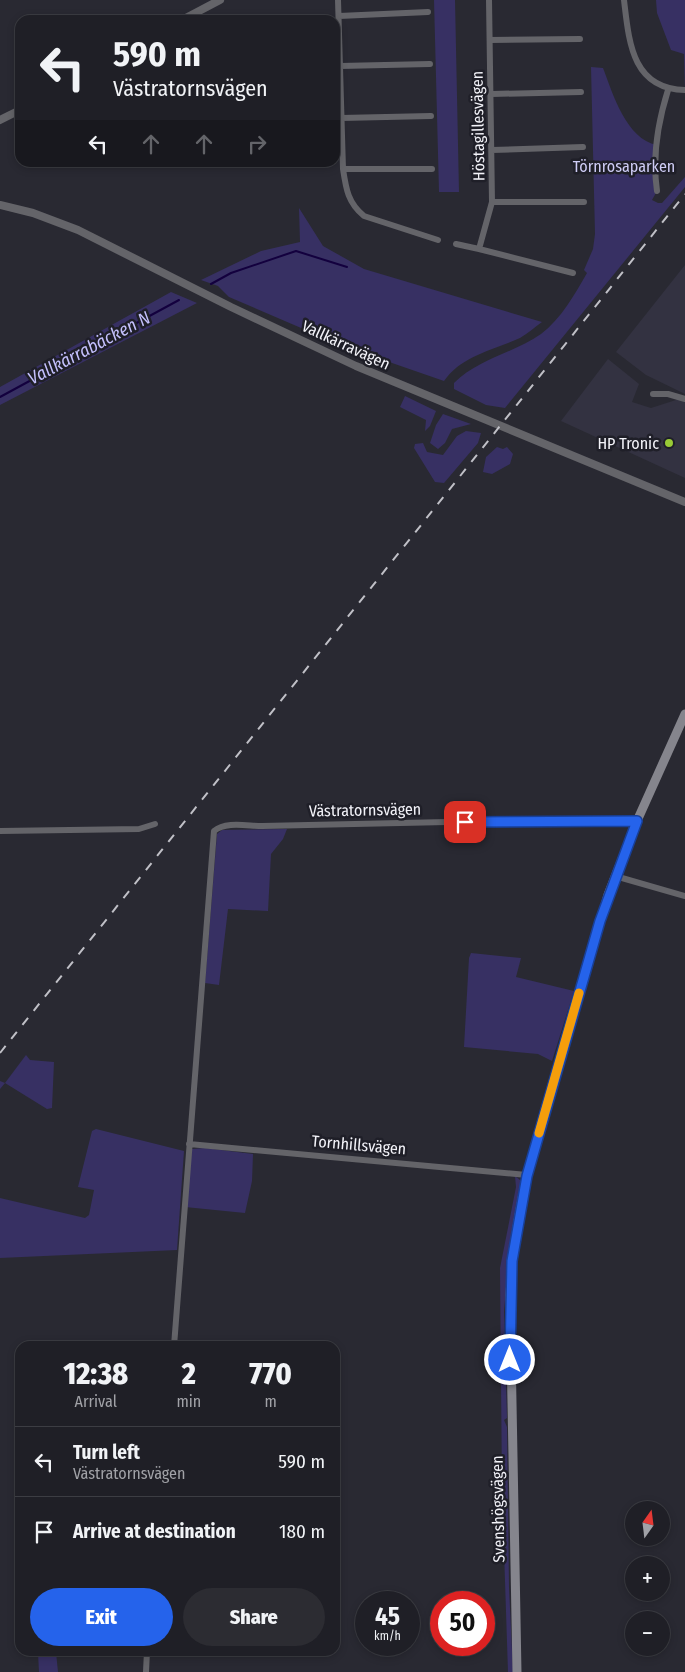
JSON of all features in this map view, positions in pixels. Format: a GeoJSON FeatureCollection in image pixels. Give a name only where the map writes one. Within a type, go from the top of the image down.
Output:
{"type":"FeatureCollection","features":[{"type":"Feature","properties":{"kind":"main road","name":"Svenshögsvägen"},"geometry":{"type":"LineString","coordinates":[[517,1672],[510,1344],[512,1261],[527,1176],[595,937],[615,876],[637,821],[685,714]]}},
{"type":"Feature","properties":{"kind":"street"},"geometry":{"type":"LineString","coordinates":[[192,15],[220,0]]}},
{"type":"Feature","properties":{"kind":"street"},"geometry":{"type":"LineString","coordinates":[[338,0],[339,15]]}},
{"type":"Feature","properties":{"kind":"street","name":"Höstagillesvägen"},"geometry":{"type":"LineString","coordinates":[[478,249],[492,202],[492,94],[489,0]]}},
{"type":"Feature","properties":{"kind":"street"},"geometry":{"type":"LineString","coordinates":[[624,0],[631,44],[637,62],[650,79],[668,90],[685,90]]}},
{"type":"Feature","properties":{"kind":"street"},"geometry":{"type":"LineString","coordinates":[[340,16],[428,12]]}},
{"type":"Feature","properties":{"kind":"street"},"geometry":{"type":"LineString","coordinates":[[490,40],[580,39]]}},
{"type":"Feature","properties":{"kind":"street"},"geometry":{"type":"LineString","coordinates":[[430,64],[340,66],[343,169],[346,193],[355,208],[364,216],[438,240]]}},
{"type":"Feature","properties":{"kind":"street"},"geometry":{"type":"LineString","coordinates":[[657,191],[655,180],[658,127],[668,90]]}},
{"type":"Feature","properties":{"kind":"street"},"geometry":{"type":"LineString","coordinates":[[492,94],[581,92]]}},
{"type":"Feature","properties":{"kind":"street"},"geometry":{"type":"LineString","coordinates":[[0,120],[15,112]]}},
{"type":"Feature","properties":{"kind":"street"},"geometry":{"type":"LineString","coordinates":[[342,118],[431,116]]}},
{"type":"Feature","properties":{"kind":"street"},"geometry":{"type":"LineString","coordinates":[[492,150],[583,148]]}},
{"type":"Feature","properties":{"kind":"street"},"geometry":{"type":"LineString","coordinates":[[343,169],[432,169]]}},
{"type":"Feature","properties":{"kind":"street"},"geometry":{"type":"LineString","coordinates":[[492,202],[584,202]]}},
{"type":"Feature","properties":{"kind":"street","name":"Vallkärravägen"},"geometry":{"type":"LineString","coordinates":[[0,205],[42,216],[78,230],[213,298],[356,366],[685,502]]}},
{"type":"Feature","properties":{"kind":"street"},"geometry":{"type":"LineString","coordinates":[[456,244],[572,273]]}},
{"type":"Feature","properties":{"kind":"street"},"geometry":{"type":"LineString","coordinates":[[653,394],[668,394],[685,399]]}},
{"type":"Feature","properties":{"kind":"street","name":"Västratornsvägen"},"geometry":{"type":"LineString","coordinates":[[189,1144],[214,831],[218,828],[234,825],[637,821]]}},
{"type":"Feature","properties":{"kind":"street"},"geometry":{"type":"LineString","coordinates":[[0,831],[139,829],[155,824]]}},
{"type":"Feature","properties":{"kind":"street"},"geometry":{"type":"LineString","coordinates":[[615,876],[685,896]]}},
{"type":"Feature","properties":{"kind":"street"},"geometry":{"type":"LineString","coordinates":[[174,1341],[189,1144]]}},
{"type":"Feature","properties":{"kind":"street","name":"Tornhillsvägen"},"geometry":{"type":"LineString","coordinates":[[189,1144],[269,1153],[488,1170],[527,1176]]}},
{"type":"Feature","properties":{"kind":"street"},"geometry":{"type":"LineString","coordinates":[[146,1656],[146,1672]]}},
{"type":"Feature","properties":{"kind":"shaded area"},"geometry":{"type":"Polygon","coordinates":[[[685,265],[685,394],[646,375],[616,352],[685,265]]]}},
{"type":"Feature","properties":{"kind":"shaded area"},"geometry":{"type":"Polygon","coordinates":[[[608,359],[639,384],[632,402],[651,408],[679,399],[685,402],[685,478],[561,421],[608,359]]]}},
{"type":"Feature","properties":{"kind":"green space"},"geometry":{"type":"Polygon","coordinates":[[[434,0],[455,0],[459,192],[439,192],[434,0]]]}},
{"type":"Feature","properties":{"kind":"green space"},"geometry":{"type":"Polygon","coordinates":[[[656,0],[685,0],[685,90],[684,54],[671,50],[657,13],[656,0]]]}},
{"type":"Feature","properties":{"kind":"green space","name":"Törnrosaparken"},"geometry":{"type":"Polygon","coordinates":[[[591,67],[603,68],[616,102],[629,125],[646,141],[657,145],[657,191],[652,200],[662,203],[685,177],[685,187],[505,408],[486,405],[454,389],[454,383],[474,368],[541,334],[561,314],[587,273],[584,270],[593,249],[595,234],[591,67]]]}},
{"type":"Feature","properties":{"kind":"green space"},"geometry":{"type":"Polygon","coordinates":[[[299,208],[323,246],[364,269],[542,322],[520,338],[489,350],[459,365],[444,381],[343,346],[229,297],[218,286],[201,280],[261,251],[300,242],[299,208]]]}},
{"type":"Feature","properties":{"kind":"green space"},"geometry":{"type":"Polygon","coordinates":[[[171,292],[197,303],[0,405],[0,387],[171,292]]]}},
{"type":"Feature","properties":{"kind":"green space"},"geometry":{"type":"Polygon","coordinates":[[[405,396],[436,411],[430,426],[425,431],[426,420],[400,407],[405,396]]]}},
{"type":"Feature","properties":{"kind":"green space"},"geometry":{"type":"Polygon","coordinates":[[[443,414],[471,424],[452,429],[445,443],[438,449],[430,443],[436,425],[443,414]]]}},
{"type":"Feature","properties":{"kind":"green space"},"geometry":{"type":"Polygon","coordinates":[[[466,431],[481,433],[478,443],[444,483],[435,482],[414,448],[415,444],[423,443],[427,452],[443,455],[457,436],[466,431]]]}},
{"type":"Feature","properties":{"kind":"green space"},"geometry":{"type":"Polygon","coordinates":[[[497,447],[503,449],[507,447],[513,454],[510,464],[492,474],[483,472],[486,457],[497,447]]]}},
{"type":"Feature","properties":{"kind":"green space"},"geometry":{"type":"Polygon","coordinates":[[[287,829],[283,839],[271,854],[268,911],[228,909],[219,985],[205,983],[217,834],[222,830],[287,829]]]}},
{"type":"Feature","properties":{"kind":"green space"},"geometry":{"type":"Polygon","coordinates":[[[471,953],[521,958],[516,977],[574,991],[552,1061],[538,1054],[464,1047],[469,958],[471,953]]]}},
{"type":"Feature","properties":{"kind":"green space"},"geometry":{"type":"Polygon","coordinates":[[[26,1055],[30,1060],[54,1062],[52,1108],[47,1109],[5,1083],[26,1055]]]}},
{"type":"Feature","properties":{"kind":"green space"},"geometry":{"type":"Polygon","coordinates":[[[0,1081],[5,1083],[0,1089],[0,1081]]]}},
{"type":"Feature","properties":{"kind":"green space"},"geometry":{"type":"Polygon","coordinates":[[[96,1129],[184,1151],[177,1250],[0,1258],[0,1198],[85,1218],[89,1215],[94,1190],[78,1187],[92,1131],[96,1129]]]}},
{"type":"Feature","properties":{"kind":"green space"},"geometry":{"type":"Polygon","coordinates":[[[205,1148],[253,1154],[252,1181],[245,1213],[185,1207],[192,1149],[205,1148]]]}},
{"type":"Feature","properties":{"kind":"green space"},"geometry":{"type":"Polygon","coordinates":[[[515,1176],[520,1180],[520,1185],[509,1253],[504,1312],[507,1418],[504,1420],[507,1427],[509,1587],[513,1672],[508,1672],[502,1490],[500,1268],[516,1187],[515,1176]]]}},
{"type":"Feature","properties":{"kind":"green space"},"geometry":{"type":"Polygon","coordinates":[[[38,1656],[56,1656],[58,1672],[39,1672],[38,1656]]]}},
{"type":"Feature","properties":{"kind":"waterway","name":"Vallkärrabäcken N"},"geometry":{"type":"LineString","coordinates":[[211,284],[231,273],[296,251],[347,267]]}},
{"type":"Feature","properties":{"kind":"waterway","name":"Vallkärrabäcken N"},"geometry":{"type":"LineString","coordinates":[[0,397],[179,300]]}},
{"type":"Feature","properties":{"kind":"railway"},"geometry":{"type":"LineString","coordinates":[[0,1053],[685,194]]}},
{"type":"Feature","properties":{"kind":"slow traffic"},"geometry":{"type":"LineString","coordinates":[[539,1133],[579,993]]}},
{"type":"Feature","properties":{"kind":"place","name":"HP Tronic"},"geometry":{"type":"Point","coordinates":[669,443]}},
{"type":"Feature","properties":{"kind":"route"},"geometry":{"type":"LineString","coordinates":[[465,822],[637,821],[608,895],[527,1176],[512,1261],[510,1360]]}}]}
